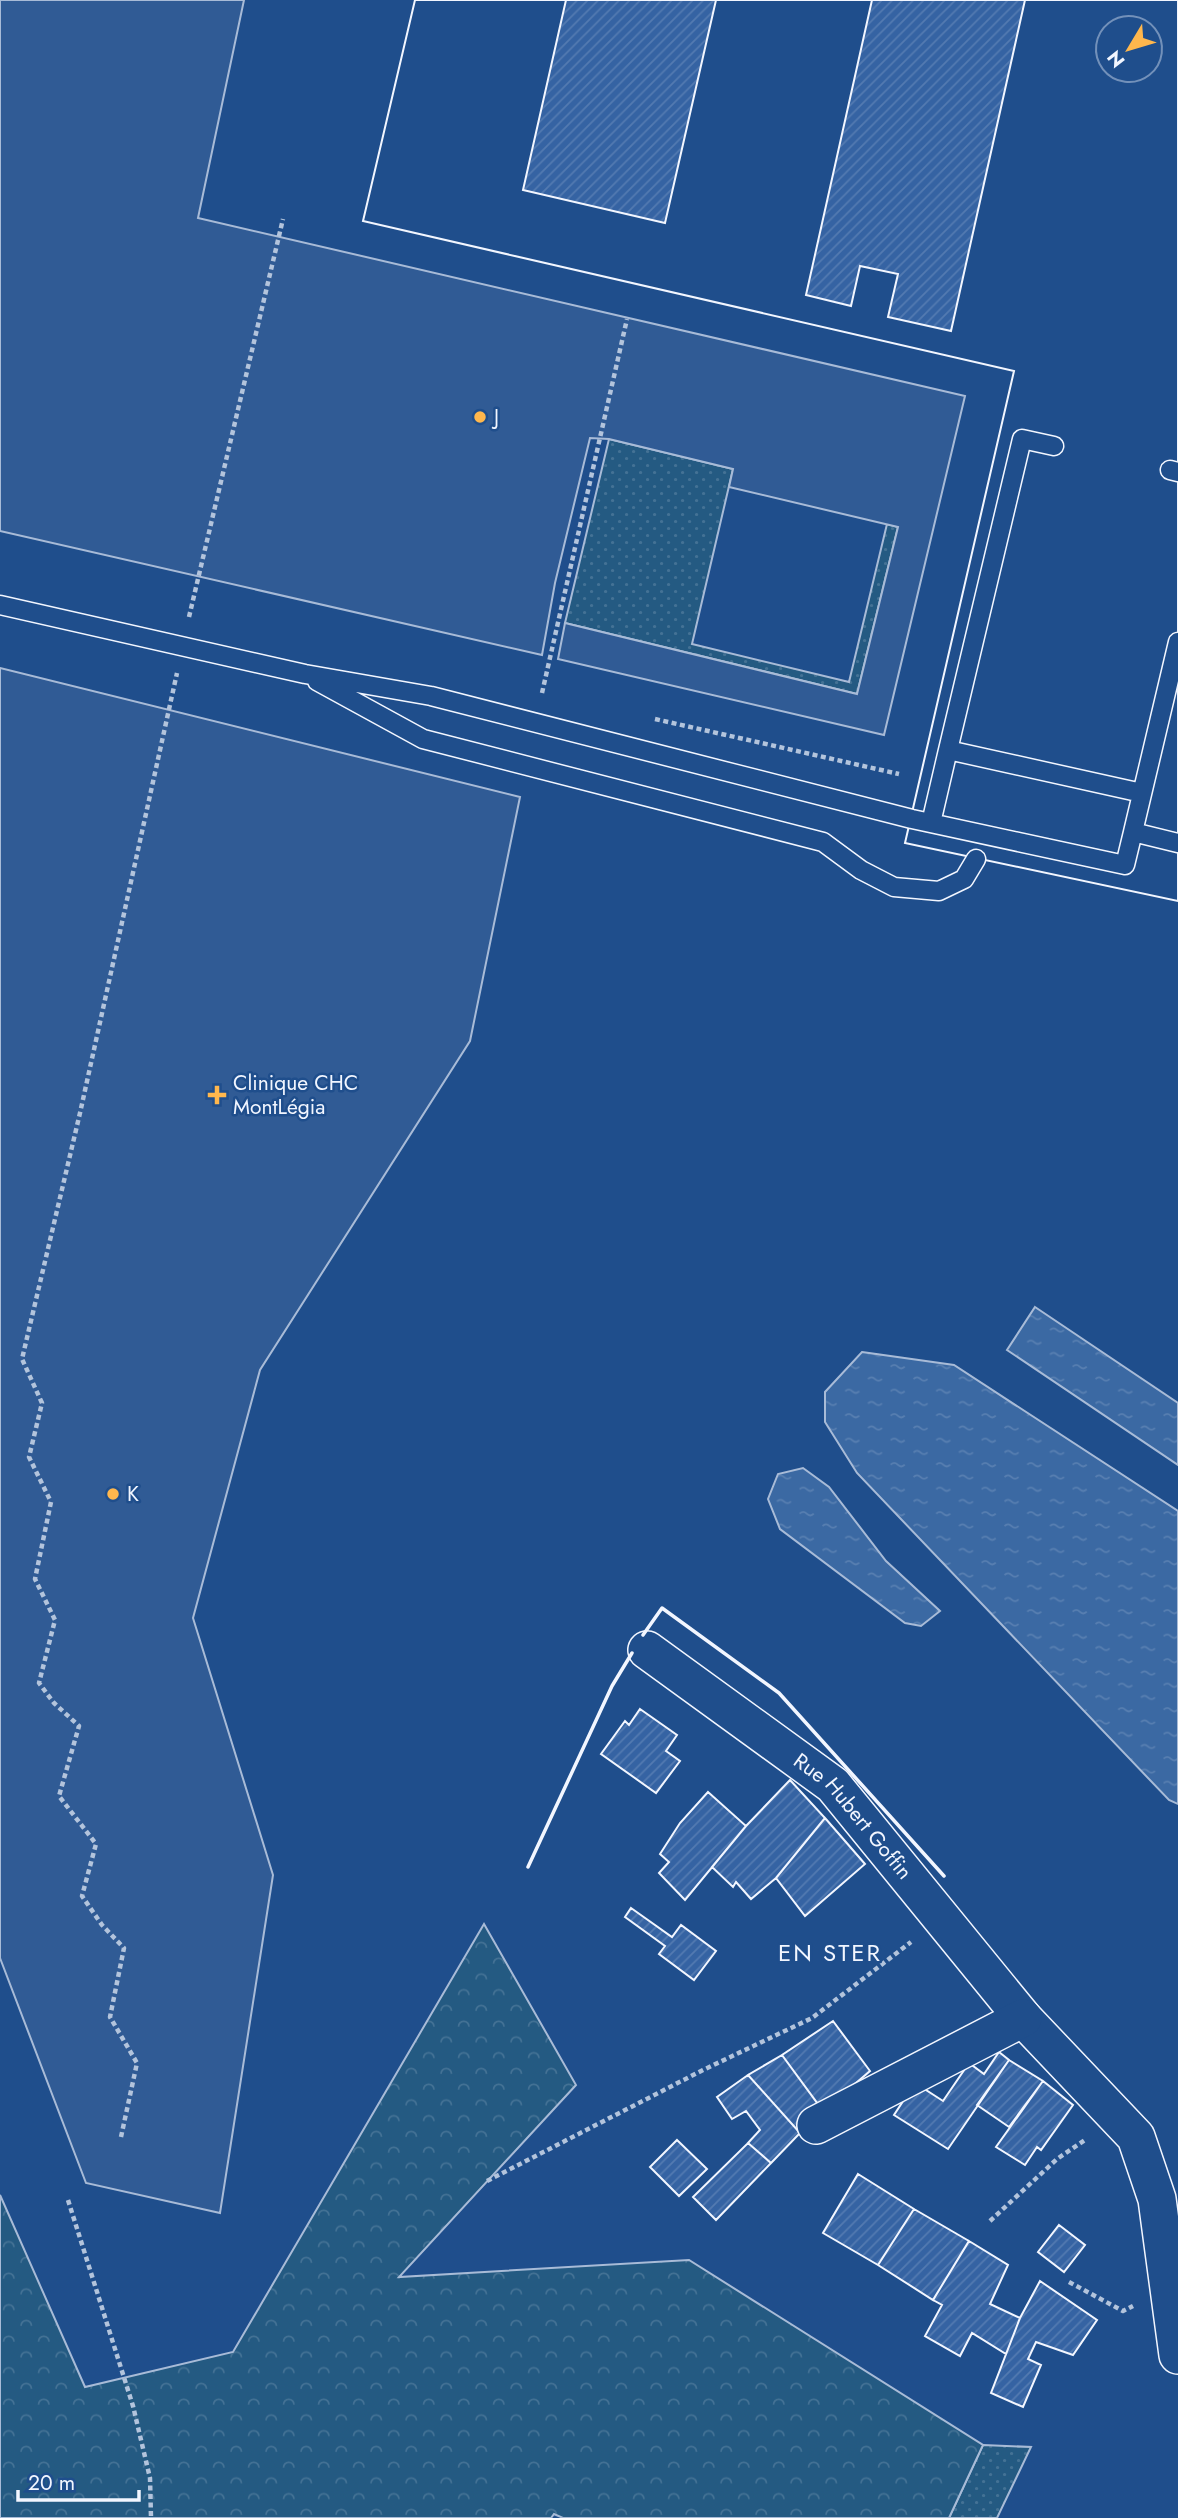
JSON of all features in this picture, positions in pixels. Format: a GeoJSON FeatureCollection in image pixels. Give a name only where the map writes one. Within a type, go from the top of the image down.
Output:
{"type":"FeatureCollection","features":[{"type":"Feature","properties":{"kind":"street","name":"Rue Hubert Goffin"},"geometry":{"type":"LineString","coordinates":[[647,1650],[833,1785],[1023,2018],[1136,2137],[1157,2199],[1178,2355]]}},
{"type":"Feature","properties":{"kind":"street"},"geometry":{"type":"LineString","coordinates":[[816,2126],[1023,2018]]}},
{"type":"Feature","properties":{"kind":"lane"},"geometry":{"type":"LineString","coordinates":[[931,822],[1022,439],[1054,446]]}},
{"type":"Feature","properties":{"kind":"lane"},"geometry":{"type":"LineString","coordinates":[[0,605],[305,674],[431,696],[931,822],[1125,865],[1178,642]]}},
{"type":"Feature","properties":{"kind":"lane"},"geometry":{"type":"LineString","coordinates":[[305,674],[423,739],[823,842],[861,870],[894,887],[939,891],[964,878],[976,859]]}},
{"type":"Feature","properties":{"kind":"lane"},"geometry":{"type":"LineString","coordinates":[[948,750],[1142,793]]}},
{"type":"Feature","properties":{"kind":"lane"},"geometry":{"type":"LineString","coordinates":[[1133,832],[1178,843]]}},
{"type":"Feature","properties":{"kind":"path"},"geometry":{"type":"LineString","coordinates":[[121,2137],[137,2063],[110,2017],[124,1948],[102,1925],[82,1896],[96,1844],[59,1796],[79,1726],[54,1703],[39,1684],[55,1620],[35,1579],[51,1502],[29,1457],[42,1403],[22,1359],[283,219]]}},
{"type":"Feature","properties":{"kind":"path"},"geometry":{"type":"LineString","coordinates":[[542,694],[627,319]]}},
{"type":"Feature","properties":{"kind":"path"},"geometry":{"type":"LineString","coordinates":[[486,2181],[813,2018],[942,1919]]}},
{"type":"Feature","properties":{"kind":"path"},"geometry":{"type":"LineString","coordinates":[[990,2221],[1057,2160],[1117,2117]]}},
{"type":"Feature","properties":{"kind":"path"},"geometry":{"type":"LineString","coordinates":[[68,2200],[133,2406],[150,2478],[151,2518]]}},
{"type":"Feature","properties":{"kind":"path"},"geometry":{"type":"LineString","coordinates":[[1069,2282],[1123,2311],[1170,2289]]}},
{"type":"Feature","properties":{"kind":"green space"},"geometry":{"type":"Polygon","coordinates":[[[609,439],[733,469],[692,644],[849,682],[887,524],[898,527],[857,694],[565,623],[609,439]]]}},
{"type":"Feature","properties":{"kind":"green space"},"geometry":{"type":"Polygon","coordinates":[[[484,1924],[576,2085],[399,2277],[689,2260],[983,2445],[949,2518],[563,2518],[554,2514],[551,2518],[0,2518],[0,2195],[85,2387],[233,2352],[484,1924]]]}},
{"type":"Feature","properties":{"kind":"green space"},"geometry":{"type":"Polygon","coordinates":[[[983,2445],[1031,2447],[997,2518],[949,2518],[983,2445]]]}},
{"type":"Feature","properties":{"kind":"shaded area","name":"J"},"geometry":{"type":"Polygon","coordinates":[[[0,0],[244,0],[198,218],[965,396],[884,735],[558,659],[565,623],[857,694],[898,527],[729,487],[733,469],[609,439],[590,438],[555,583],[542,655],[0,531],[0,0]]]}},
{"type":"Feature","properties":{"kind":"shaded area","name":"K"},"geometry":{"type":"Polygon","coordinates":[[[0,668],[520,797],[470,1041],[260,1370],[193,1618],[273,1875],[220,2213],[86,2183],[0,1958],[0,668]]]}},
{"type":"Feature","properties":{"kind":"water"},"geometry":{"type":"Polygon","coordinates":[[[1035,1307],[1178,1403],[1178,1465],[1007,1350],[1035,1307]]]}},
{"type":"Feature","properties":{"kind":"water"},"geometry":{"type":"Polygon","coordinates":[[[862,1352],[954,1365],[1178,1511],[1178,1804],[1169,1800],[857,1473],[825,1422],[825,1392],[862,1352]]]}},
{"type":"Feature","properties":{"kind":"water"},"geometry":{"type":"Polygon","coordinates":[[[803,1468],[829,1487],[886,1561],[940,1611],[921,1626],[905,1623],[780,1529],[768,1499],[778,1474],[803,1468]]]}},
{"type":"Feature","properties":{"kind":"building"},"geometry":{"type":"Polygon","coordinates":[[[415,0],[566,0],[523,190],[665,223],[716,0],[872,0],[806,295],[851,306],[860,266],[898,274],[888,317],[951,331],[1025,0],[1178,0],[1178,901],[905,843],[1014,371],[363,221],[415,0]]]}},
{"type":"Feature","properties":{"kind":"building"},"geometry":{"type":"Polygon","coordinates":[[[415,0],[1178,0],[1178,901],[905,843],[1014,371],[363,221],[415,0]]]}},
{"type":"Feature","properties":{"kind":"building"},"geometry":{"type":"Polygon","coordinates":[[[640,1709],[677,1735],[666,1751],[680,1761],[656,1793],[601,1754],[625,1721],[629,1725],[640,1709]]]}},
{"type":"Feature","properties":{"kind":"building"},"geometry":{"type":"Polygon","coordinates":[[[790,1780],[825,1818],[776,1878],[751,1899],[736,1882],[733,1887],[712,1867],[790,1780]]]}},
{"type":"Feature","properties":{"kind":"building"},"geometry":{"type":"Polygon","coordinates":[[[708,1792],[746,1826],[685,1900],[659,1873],[669,1862],[660,1854],[680,1823],[708,1792]]]}},
{"type":"Feature","properties":{"kind":"building"},"geometry":{"type":"Polygon","coordinates":[[[825,1818],[865,1864],[805,1916],[776,1878],[825,1818]]]}},
{"type":"Feature","properties":{"kind":"building"},"geometry":{"type":"Polygon","coordinates":[[[631,1908],[672,1937],[681,1925],[716,1951],[694,1980],[659,1954],[665,1946],[625,1917],[631,1908]]]}},
{"type":"Feature","properties":{"kind":"building"},"geometry":{"type":"Polygon","coordinates":[[[833,2021],[870,2071],[823,2111],[782,2055],[833,2021]]]}},
{"type":"Feature","properties":{"kind":"building"},"geometry":{"type":"Polygon","coordinates":[[[999,2052],[1009,2060],[948,2149],[894,2115],[915,2083],[943,2101],[969,2063],[984,2074],[999,2052]]]}},
{"type":"Feature","properties":{"kind":"building"},"geometry":{"type":"Polygon","coordinates":[[[782,2055],[823,2111],[800,2133],[748,2075],[782,2055]]]}},
{"type":"Feature","properties":{"kind":"building"},"geometry":{"type":"Polygon","coordinates":[[[1009,2060],[1043,2081],[1009,2127],[977,2105],[1009,2060]]]}},
{"type":"Feature","properties":{"kind":"building"},"geometry":{"type":"Polygon","coordinates":[[[748,2075],[800,2133],[771,2163],[748,2143],[760,2130],[746,2111],[732,2119],[717,2097],[748,2075]]]}},
{"type":"Feature","properties":{"kind":"building"},"geometry":{"type":"Polygon","coordinates":[[[1043,2081],[1073,2105],[1041,2150],[1037,2147],[1025,2165],[996,2147],[1043,2081]]]}},
{"type":"Feature","properties":{"kind":"building"},"geometry":{"type":"Polygon","coordinates":[[[677,2140],[707,2169],[679,2196],[650,2167],[677,2140]]]}},
{"type":"Feature","properties":{"kind":"building"},"geometry":{"type":"Polygon","coordinates":[[[748,2143],[771,2163],[716,2220],[693,2197],[748,2143]]]}},
{"type":"Feature","properties":{"kind":"building"},"geometry":{"type":"Polygon","coordinates":[[[858,2174],[914,2209],[878,2265],[823,2233],[858,2174]]]}},
{"type":"Feature","properties":{"kind":"building"},"geometry":{"type":"Polygon","coordinates":[[[914,2209],[969,2241],[933,2300],[878,2265],[914,2209]]]}},
{"type":"Feature","properties":{"kind":"building"},"geometry":{"type":"Polygon","coordinates":[[[1059,2225],[1085,2245],[1064,2272],[1038,2252],[1059,2225]]]}},
{"type":"Feature","properties":{"kind":"building"},"geometry":{"type":"Polygon","coordinates":[[[969,2241],[1008,2265],[990,2304],[1020,2318],[1006,2354],[972,2333],[960,2356],[925,2336],[942,2305],[933,2300],[969,2241]]]}},
{"type":"Feature","properties":{"kind":"building"},"geometry":{"type":"Polygon","coordinates":[[[1040,2281],[1097,2320],[1073,2355],[1036,2342],[1028,2359],[1041,2365],[1023,2407],[991,2393],[1020,2318],[1040,2281]]]}},
{"type":"Feature","properties":{"kind":"wall"},"geometry":{"type":"LineString","coordinates":[[643,1635],[662,1608],[779,1693],[944,1876]]}},
{"type":"Feature","properties":{"kind":"wall"},"geometry":{"type":"LineString","coordinates":[[528,1867],[612,1686],[632,1653]]}},
{"type":"Feature","properties":{"kind":"place","name":"J"},"geometry":{"type":"Point","coordinates":[480,417]}},
{"type":"Feature","properties":{"kind":"place","name":"Clinique CHC MontLégia"},"geometry":{"type":"Point","coordinates":[217,1095]}},
{"type":"Feature","properties":{"kind":"place","name":"K"},"geometry":{"type":"Point","coordinates":[113,1494]}},
{"type":"Feature","properties":{"kind":"district","name":"EN STER"},"geometry":{"type":"Point","coordinates":[830,1953]}}]}
